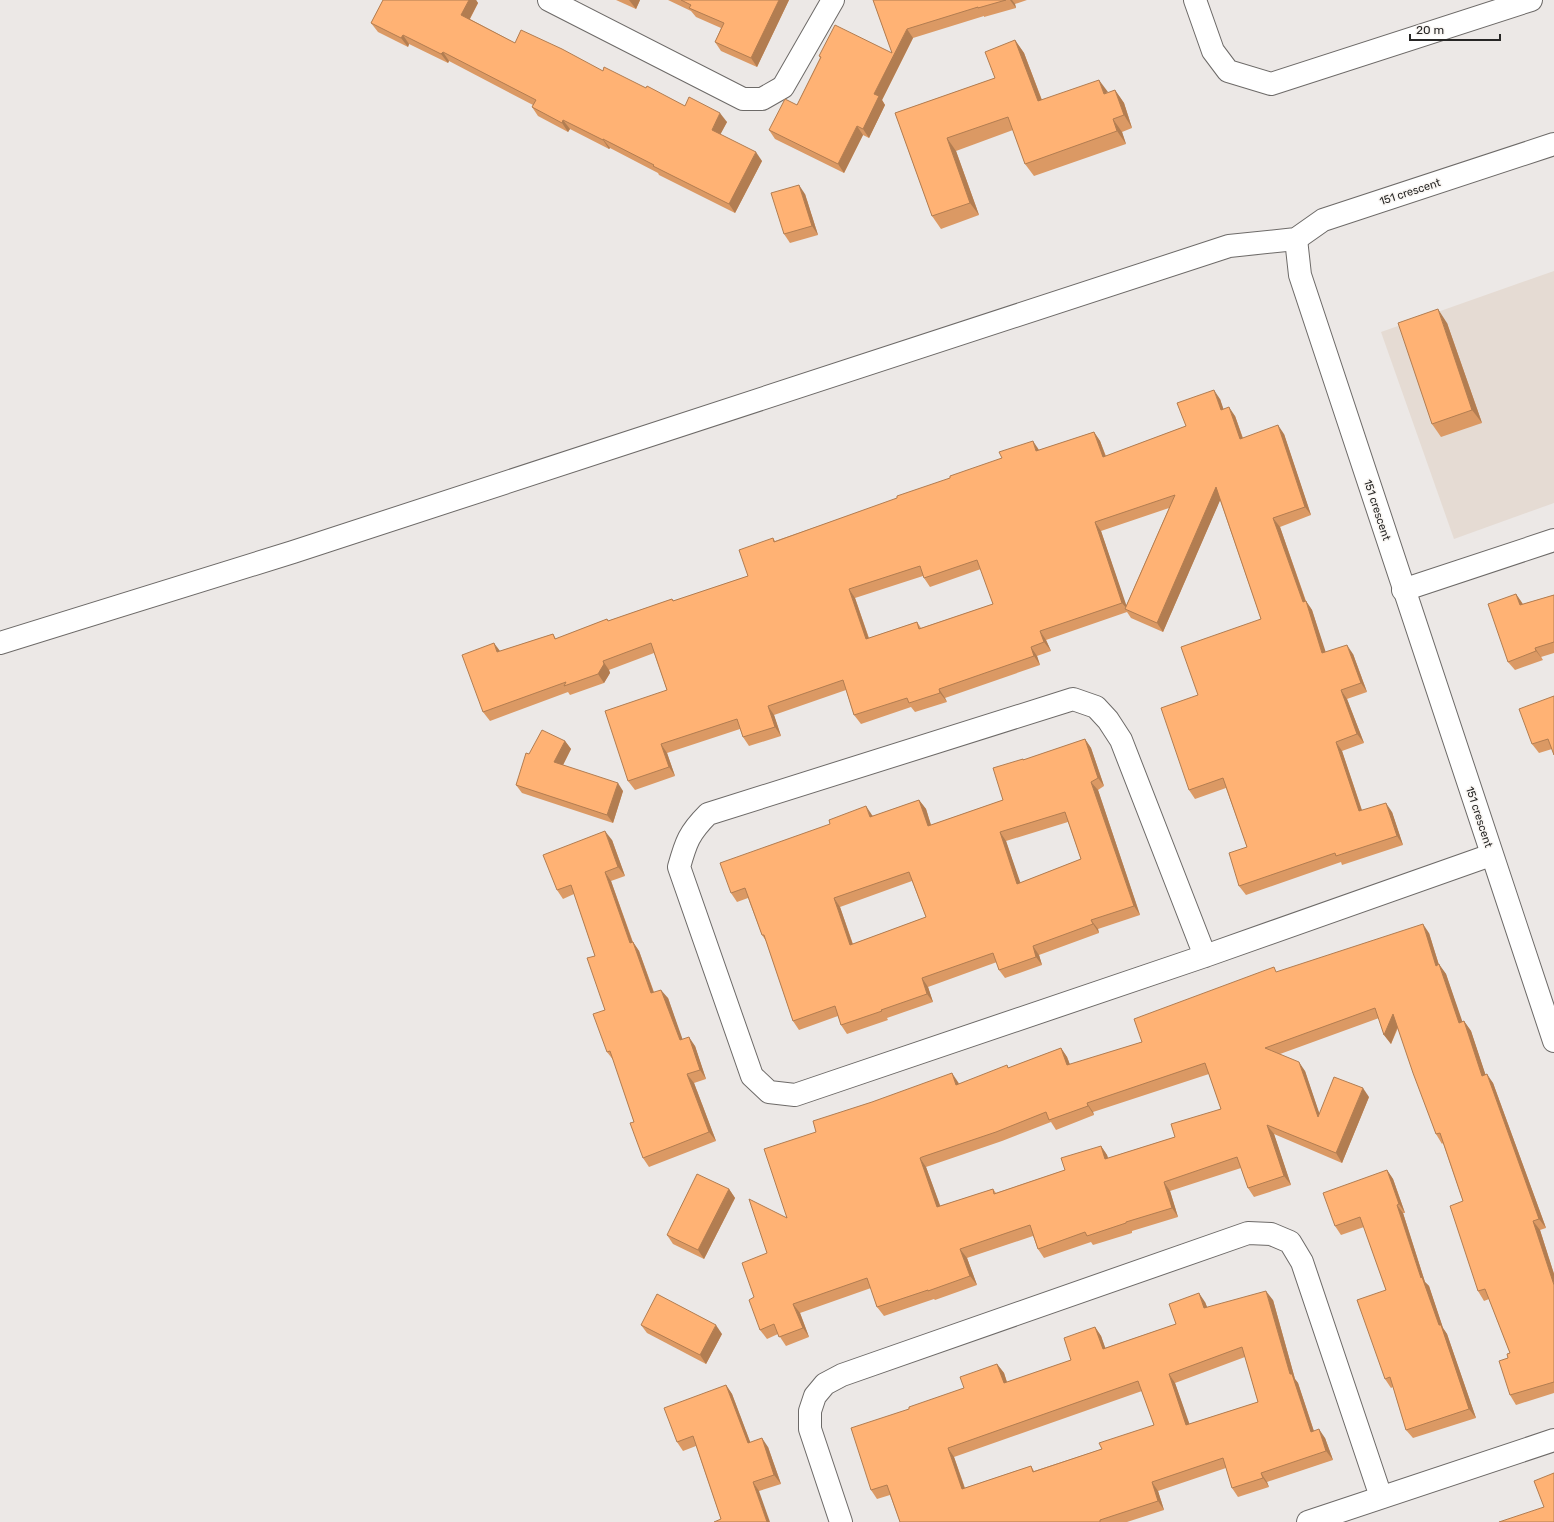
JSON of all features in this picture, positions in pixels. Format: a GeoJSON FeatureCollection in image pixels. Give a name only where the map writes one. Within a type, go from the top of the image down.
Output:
{"type":"FeatureCollection","features":[{"type":"Feature","properties":{"kind":"street"},"geometry":{"type":"LineString","coordinates":[[550,0],[743,99],[762,98],[783,86],[833,0]]}},
{"type":"Feature","properties":{"kind":"street"},"geometry":{"type":"LineString","coordinates":[[1195,0],[1213,50],[1228,71],[1271,84],[1531,0]]}},
{"type":"Feature","properties":{"kind":"street","name":"151 crescent"},"geometry":{"type":"LineString","coordinates":[[1554,144],[1323,220],[1296,239],[1300,275],[1403,590],[1554,1041]]}},
{"type":"Feature","properties":{"kind":"street"},"geometry":{"type":"LineString","coordinates":[[0,643],[300,549],[1230,246],[1296,239]]}},
{"type":"Feature","properties":{"kind":"street"},"geometry":{"type":"LineString","coordinates":[[1403,590],[1554,540]]}},
{"type":"Feature","properties":{"kind":"street"},"geometry":{"type":"LineString","coordinates":[[1205,956],[1121,740],[1108,720],[1096,707],[1073,699],[708,814],[695,827],[686,843],[680,867],[752,1076],[769,1092],[795,1095],[1205,956],[1491,855]]}},
{"type":"Feature","properties":{"kind":"street"},"geometry":{"type":"LineString","coordinates":[[841,1522],[810,1429],[810,1411],[815,1396],[825,1384],[842,1375],[1248,1233],[1271,1234],[1290,1242],[1302,1262],[1381,1497]]}},
{"type":"Feature","properties":{"kind":"street"},"geometry":{"type":"LineString","coordinates":[[1308,1522],[1554,1440]]}},
{"type":"Feature","properties":{"kind":"shaded area"},"geometry":{"type":"Polygon","coordinates":[[[1554,271],[1554,503],[1454,539],[1381,332],[1554,271]]]}},
{"type":"Feature","properties":{"kind":"building"},"geometry":{"type":"Polygon","coordinates":[[[383,0],[469,0],[461,15],[515,43],[521,30],[562,49],[603,71],[604,67],[646,88],[647,86],[685,106],[689,97],[720,113],[712,130],[756,152],[729,204],[603,139],[563,120],[562,123],[532,107],[536,100],[443,52],[441,54],[403,35],[401,38],[371,23],[383,0]]]}},
{"type":"Feature","properties":{"kind":"building"},"geometry":{"type":"Polygon","coordinates":[[[681,0],[779,0],[751,58],[715,42],[724,23],[689,8],[691,5],[681,0]]]}},
{"type":"Feature","properties":{"kind":"building"},"geometry":{"type":"Polygon","coordinates":[[[873,0],[1006,0],[907,29],[874,94],[879,96],[863,129],[857,126],[838,164],[769,130],[785,99],[797,105],[835,25],[892,53],[873,0]]]}},
{"type":"Feature","properties":{"kind":"building"},"geometry":{"type":"Polygon","coordinates":[[[1015,40],[1038,101],[1099,80],[1104,94],[1115,90],[1124,115],[1113,119],[1117,131],[1025,164],[1008,117],[947,138],[970,203],[932,216],[895,113],[995,78],[985,52],[1015,40]]]}},
{"type":"Feature","properties":{"kind":"building"},"geometry":{"type":"Polygon","coordinates":[[[799,185],[812,226],[784,234],[771,193],[799,185]]]}},
{"type":"Feature","properties":{"kind":"building"},"geometry":{"type":"Polygon","coordinates":[[[1438,309],[1472,410],[1432,424],[1398,323],[1438,309]]]}},
{"type":"Feature","properties":{"kind":"building"},"geometry":{"type":"Polygon","coordinates":[[[1214,390],[1221,410],[1229,407],[1240,439],[1278,425],[1305,507],[1273,518],[1303,602],[1306,601],[1322,653],[1347,645],[1361,683],[1341,690],[1357,734],[1336,742],[1359,811],[1386,803],[1397,836],[1336,856],[1335,853],[1239,886],[1229,853],[1247,847],[1223,778],[1189,790],[1161,708],[1198,695],[1181,647],[1261,619],[1216,487],[1157,623],[1125,609],[1175,495],[1095,522],[1122,603],[1040,631],[1044,642],[1031,647],[1034,656],[939,689],[940,693],[909,703],[907,698],[854,715],[843,680],[768,706],[775,727],[743,737],[737,719],[661,744],[669,767],[628,781],[605,711],[667,690],[651,643],[603,661],[604,664],[598,674],[564,686],[566,682],[483,712],[462,655],[494,643],[497,652],[553,634],[555,639],[607,619],[608,621],[672,599],[673,601],[748,576],[739,550],[773,538],[774,542],[897,498],[897,496],[1002,458],[999,452],[1033,441],[1036,451],[1094,432],[1103,457],[1186,426],[1177,403],[1214,390]],[[977,560],[924,578],[920,566],[849,589],[866,639],[917,622],[919,629],[993,604],[977,560]]]}},
{"type":"Feature","properties":{"kind":"building"},"geometry":{"type":"Polygon","coordinates":[[[1516,594],[1520,605],[1554,595],[1554,642],[1535,648],[1536,651],[1508,662],[1488,604],[1516,594]]]}},
{"type":"Feature","properties":{"kind":"building"},"geometry":{"type":"Polygon","coordinates":[[[1554,696],[1554,755],[1548,739],[1532,744],[1519,709],[1554,696]]]}},
{"type":"Feature","properties":{"kind":"building"},"geometry":{"type":"Polygon","coordinates":[[[542,730],[565,741],[554,762],[618,783],[607,815],[516,785],[526,753],[529,754],[542,730]]]}},
{"type":"Feature","properties":{"kind":"building"},"geometry":{"type":"Polygon","coordinates":[[[1085,739],[1098,778],[1091,782],[1134,906],[1091,920],[1093,924],[1033,946],[1036,957],[999,970],[993,953],[922,978],[927,994],[841,1025],[835,1006],[793,1021],[764,935],[762,935],[745,888],[731,893],[720,863],[830,824],[829,820],[866,806],[870,817],[919,800],[928,826],[1003,800],[993,768],[1023,760],[1085,739]],[[1065,812],[1000,832],[1017,884],[1081,859],[1065,812]],[[909,872],[834,898],[850,945],[926,917],[909,872]]]}},
{"type":"Feature","properties":{"kind":"building"},"geometry":{"type":"Polygon","coordinates":[[[605,831],[618,867],[605,872],[630,943],[633,942],[651,993],[661,990],[680,1040],[689,1037],[700,1070],[687,1074],[709,1132],[643,1158],[630,1123],[634,1122],[610,1051],[607,1052],[593,1014],[605,1010],[587,958],[595,956],[571,885],[557,890],[543,855],[605,831]]]}},
{"type":"Feature","properties":{"kind":"building"},"geometry":{"type":"Polygon","coordinates":[[[1423,924],[1436,966],[1439,964],[1459,1023],[1464,1021],[1482,1076],[1487,1074],[1539,1219],[1533,1221],[1554,1285],[1554,1382],[1510,1395],[1499,1361],[1508,1358],[1507,1354],[1510,1353],[1485,1289],[1478,1291],[1450,1206],[1463,1201],[1440,1133],[1436,1134],[1393,1014],[1384,1035],[1375,1008],[1265,1048],[1299,1062],[1318,1117],[1334,1077],[1363,1088],[1336,1153],[1267,1125],[1284,1176],[1248,1188],[1237,1157],[1164,1182],[1172,1208],[1087,1236],[1085,1232],[1038,1249],[1030,1225],[960,1249],[970,1276],[877,1307],[867,1278],[793,1304],[803,1328],[779,1337],[774,1324],[760,1330],[749,1300],[754,1297],[742,1263],[767,1253],[749,1199],[787,1218],[764,1149],[816,1132],[813,1121],[872,1102],[952,1073],[956,1085],[1007,1065],[1008,1068],[1061,1048],[1067,1065],[1142,1042],[1134,1019],[1274,967],[1276,972],[1423,924]],[[1205,1063],[1087,1103],[1088,1106],[1049,1120],[1046,1112],[996,1132],[920,1158],[937,1207],[993,1189],[994,1194],[1065,1170],[1061,1158],[1101,1146],[1105,1159],[1175,1137],[1171,1124],[1221,1109],[1205,1063]]]}},
{"type":"Feature","properties":{"kind":"building"},"geometry":{"type":"Polygon","coordinates":[[[1387,1170],[1399,1204],[1397,1205],[1421,1278],[1422,1277],[1439,1325],[1441,1325],[1469,1409],[1406,1430],[1390,1377],[1385,1379],[1357,1300],[1386,1290],[1360,1217],[1335,1226],[1323,1193],[1387,1170]]]}},
{"type":"Feature","properties":{"kind":"building"},"geometry":{"type":"Polygon","coordinates":[[[697,1174],[729,1189],[698,1250],[667,1235],[697,1174]]]}},
{"type":"Feature","properties":{"kind":"building"},"geometry":{"type":"Polygon","coordinates":[[[1266,1291],[1290,1374],[1292,1374],[1311,1432],[1319,1429],[1326,1451],[1261,1473],[1263,1478],[1232,1488],[1223,1458],[1152,1482],[1158,1501],[1100,1520],[1100,1522],[900,1522],[887,1485],[871,1490],[851,1428],[909,1409],[909,1407],[964,1388],[960,1377],[997,1364],[1004,1383],[1071,1360],[1064,1338],[1095,1327],[1103,1349],[1176,1324],[1169,1304],[1199,1293],[1204,1308],[1266,1291]],[[1242,1347],[1169,1374],[1186,1425],[1258,1402],[1242,1347]],[[1138,1381],[948,1448],[962,1489],[1031,1466],[1033,1472],[1102,1449],[1099,1443],[1154,1425],[1138,1381]]]}},
{"type":"Feature","properties":{"kind":"building"},"geometry":{"type":"Polygon","coordinates":[[[657,1294],[716,1325],[700,1355],[641,1325],[657,1294]]]}},
{"type":"Feature","properties":{"kind":"building"},"geometry":{"type":"Polygon","coordinates":[[[726,1385],[748,1443],[762,1438],[774,1475],[753,1482],[767,1522],[714,1522],[721,1519],[693,1436],[677,1442],[664,1408],[726,1385]]]}},
{"type":"Feature","properties":{"kind":"building"},"geometry":{"type":"Polygon","coordinates":[[[1554,1473],[1554,1522],[1499,1522],[1544,1507],[1534,1481],[1554,1473]]]}}]}
